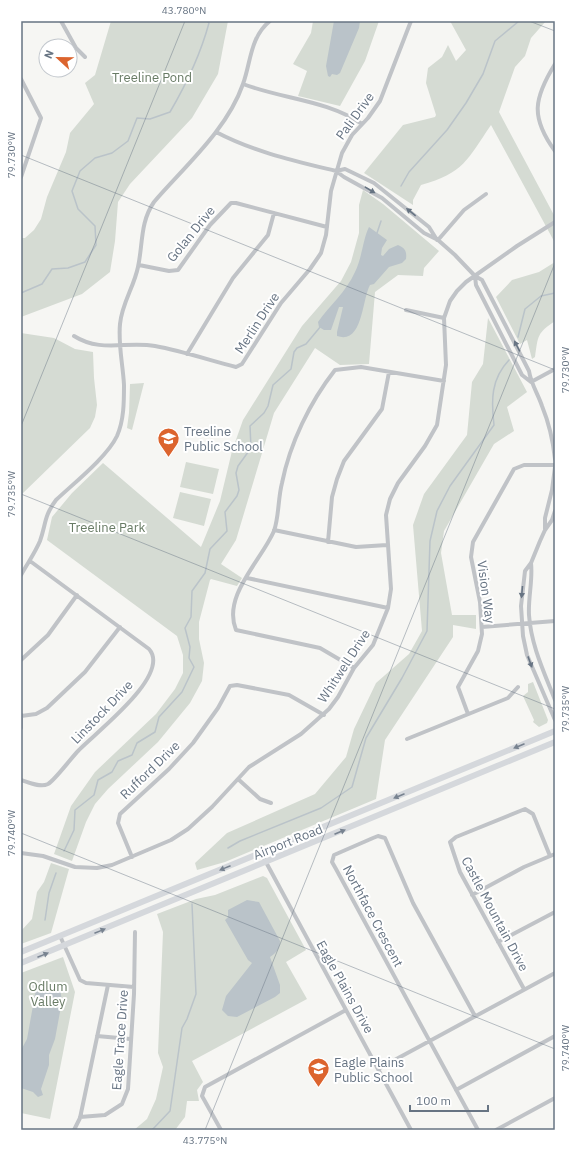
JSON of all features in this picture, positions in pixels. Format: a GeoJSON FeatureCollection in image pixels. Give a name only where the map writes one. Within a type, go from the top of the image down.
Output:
{"type":"FeatureCollection","features":[{"type":"Feature","properties":{"kind":"main road","name":"Airport Road"},"geometry":{"type":"LineString","coordinates":[[21,952],[555,731]]}},
{"type":"Feature","properties":{"kind":"main road","name":"Airport Road"},"geometry":{"type":"LineString","coordinates":[[21,963],[555,742]]}},
{"type":"Feature","properties":{"kind":"street"},"geometry":{"type":"LineString","coordinates":[[60,21],[76,48],[85,57]]}},
{"type":"Feature","properties":{"kind":"street"},"geometry":{"type":"LineString","coordinates":[[21,575],[39,543],[44,522],[49,510],[56,500],[108,450],[117,436],[123,411],[124,384],[120,346],[122,312],[139,265],[143,226],[150,208],[216,132],[243,84],[255,41],[270,21]]}},
{"type":"Feature","properties":{"kind":"street","name":"Pali Drive"},"geometry":{"type":"LineString","coordinates":[[327,227],[329,198],[336,171],[347,142],[376,109],[384,94],[411,21]]}},
{"type":"Feature","properties":{"kind":"street"},"geometry":{"type":"LineString","coordinates":[[555,64],[540,94],[536,110],[548,140],[555,150]]}},
{"type":"Feature","properties":{"kind":"street"},"geometry":{"type":"LineString","coordinates":[[21,79],[41,118],[21,177]]}},
{"type":"Feature","properties":{"kind":"street"},"geometry":{"type":"LineString","coordinates":[[243,84],[262,91],[342,111],[362,124]]}},
{"type":"Feature","properties":{"kind":"street"},"geometry":{"type":"LineString","coordinates":[[216,132],[255,150],[336,171],[344,177],[376,194],[424,233],[438,240]]}},
{"type":"Feature","properties":{"kind":"street"},"geometry":{"type":"LineString","coordinates":[[336,171],[346,169],[374,183],[429,227],[438,240],[461,260],[475,276],[482,280],[529,370],[531,382],[542,405],[550,429],[555,459]]}},
{"type":"Feature","properties":{"kind":"street"},"geometry":{"type":"LineString","coordinates":[[438,240],[464,210],[486,194]]}},
{"type":"Feature","properties":{"kind":"street","name":"Golan Drive"},"geometry":{"type":"LineString","coordinates":[[139,265],[169,271],[178,270],[210,224],[231,203],[236,203],[327,227]]}},
{"type":"Feature","properties":{"kind":"street"},"geometry":{"type":"LineString","coordinates":[[187,354],[236,274],[266,238],[274,213]]}},
{"type":"Feature","properties":{"kind":"street","name":"Whitwell Drive"},"geometry":{"type":"LineString","coordinates":[[21,853],[42,856],[70,866],[84,869],[102,868],[132,857],[180,836],[212,807],[254,762],[301,734],[324,715],[338,697],[354,668],[373,645],[388,608],[391,589],[386,515],[390,499],[398,483],[425,446],[437,425],[446,358],[444,318],[450,301],[457,291],[475,276],[555,222]]}},
{"type":"Feature","properties":{"kind":"street","name":"Merlin Drive"},"geometry":{"type":"LineString","coordinates":[[74,336],[85,343],[120,346],[152,346],[236,367],[242,364],[281,303],[318,258],[325,242],[327,227]]}},
{"type":"Feature","properties":{"kind":"street"},"geometry":{"type":"LineString","coordinates":[[475,276],[476,285],[522,375],[531,382]]}},
{"type":"Feature","properties":{"kind":"street"},"geometry":{"type":"LineString","coordinates":[[406,310],[444,318]]}},
{"type":"Feature","properties":{"kind":"street"},"geometry":{"type":"LineString","coordinates":[[354,668],[320,648],[236,630],[233,622],[233,604],[274,530],[281,484],[293,444],[308,412],[335,370],[348,367],[361,367],[444,381]]}},
{"type":"Feature","properties":{"kind":"street"},"geometry":{"type":"LineString","coordinates":[[531,382],[555,369]]}},
{"type":"Feature","properties":{"kind":"street"},"geometry":{"type":"LineString","coordinates":[[328,542],[332,497],[337,479],[344,461],[382,409],[389,372]]}},
{"type":"Feature","properties":{"kind":"street","name":"Vision Way"},"geometry":{"type":"LineString","coordinates":[[468,714],[458,687],[478,651],[481,640],[482,627],[480,602],[471,557],[475,537],[514,469],[524,465],[555,466]]}},
{"type":"Feature","properties":{"kind":"street"},"geometry":{"type":"LineString","coordinates":[[545,530],[545,518],[552,490],[555,466]]}},
{"type":"Feature","properties":{"kind":"street"},"geometry":{"type":"LineString","coordinates":[[555,511],[531,563],[525,571],[521,595],[522,624],[525,645],[530,663],[555,720]]}},
{"type":"Feature","properties":{"kind":"street"},"geometry":{"type":"LineString","coordinates":[[274,530],[356,548],[387,544]]}},
{"type":"Feature","properties":{"kind":"street","name":"Linstock Drive"},"geometry":{"type":"LineString","coordinates":[[21,780],[38,785],[50,783],[79,750],[121,711],[151,673],[154,664],[152,652],[30,561]]}},
{"type":"Feature","properties":{"kind":"street"},"geometry":{"type":"LineString","coordinates":[[531,563],[532,573],[529,599],[530,623],[536,654],[555,700]]}},
{"type":"Feature","properties":{"kind":"street"},"geometry":{"type":"LineString","coordinates":[[247,578],[388,608]]}},
{"type":"Feature","properties":{"kind":"street"},"geometry":{"type":"LineString","coordinates":[[21,660],[48,635],[77,595]]}},
{"type":"Feature","properties":{"kind":"street"},"geometry":{"type":"LineString","coordinates":[[482,627],[555,621]]}},
{"type":"Feature","properties":{"kind":"street"},"geometry":{"type":"LineString","coordinates":[[21,728],[21,716],[39,713],[51,705],[85,672],[120,627]]}},
{"type":"Feature","properties":{"kind":"street","name":"Rufford Drive"},"geometry":{"type":"LineString","coordinates":[[132,857],[118,823],[120,814],[132,801],[170,769],[193,743],[218,708],[230,686],[238,685],[289,695],[324,715]]}},
{"type":"Feature","properties":{"kind":"street"},"geometry":{"type":"LineString","coordinates":[[407,739],[508,698],[518,688]]}},
{"type":"Feature","properties":{"kind":"street"},"geometry":{"type":"LineString","coordinates":[[238,779],[260,799],[271,803]]}},
{"type":"Feature","properties":{"kind":"street","name":"Castle Mountain Drive"},"geometry":{"type":"LineString","coordinates":[[524,989],[460,872],[450,846],[452,839],[456,836],[522,809],[528,809],[533,814],[550,856]]}},
{"type":"Feature","properties":{"kind":"street","name":"Northface Crescent"},"geometry":{"type":"LineString","coordinates":[[429,1041],[336,869],[332,858],[338,852],[378,836],[385,838],[413,903],[475,1016]]}},
{"type":"Feature","properties":{"kind":"street","name":"Eagle Plains Drive"},"geometry":{"type":"LineString","coordinates":[[261,853],[265,863],[411,1130]]}},
{"type":"Feature","properties":{"kind":"street"},"geometry":{"type":"LineString","coordinates":[[472,894],[524,867],[555,854]]}},
{"type":"Feature","properties":{"kind":"street"},"geometry":{"type":"LineString","coordinates":[[498,942],[555,912]]}},
{"type":"Feature","properties":{"kind":"street","name":"Eagle Trace Drive"},"geometry":{"type":"LineString","coordinates":[[80,1117],[102,1116],[123,1102],[129,1084],[135,932]]}},
{"type":"Feature","properties":{"kind":"street"},"geometry":{"type":"LineString","coordinates":[[60,936],[80,980],[86,983],[134,987]]}},
{"type":"Feature","properties":{"kind":"street"},"geometry":{"type":"LineString","coordinates":[[378,1069],[555,973]]}},
{"type":"Feature","properties":{"kind":"street"},"geometry":{"type":"LineString","coordinates":[[74,1130],[80,1117],[108,985]]}},
{"type":"Feature","properties":{"kind":"street"},"geometry":{"type":"LineString","coordinates":[[221,1130],[202,1096],[205,1087],[346,1010]]}},
{"type":"Feature","properties":{"kind":"street"},"geometry":{"type":"LineString","coordinates":[[97,1036],[130,1039]]}},
{"type":"Feature","properties":{"kind":"street"},"geometry":{"type":"LineString","coordinates":[[456,1090],[555,1036]]}},
{"type":"Feature","properties":{"kind":"street"},"geometry":{"type":"LineString","coordinates":[[429,1041],[478,1130]]}},
{"type":"Feature","properties":{"kind":"street"},"geometry":{"type":"LineString","coordinates":[[496,1130],[555,1098]]}},
{"type":"Feature","properties":{"kind":"green space","name":"Treeline Pond"},"geometry":{"type":"Polygon","coordinates":[[[111,21],[228,21],[218,74],[192,118],[130,184],[118,202],[115,241],[110,272],[82,294],[21,317],[21,238],[25,238],[34,230],[41,219],[47,197],[66,152],[70,133],[94,104],[85,83],[95,75],[111,21]]]}},
{"type":"Feature","properties":{"kind":"green space"},"geometry":{"type":"Polygon","coordinates":[[[313,21],[379,21],[365,61],[340,106],[298,96],[307,71],[293,64],[311,33],[313,21]]]}},
{"type":"Feature","properties":{"kind":"green space"},"geometry":{"type":"Polygon","coordinates":[[[450,21],[546,21],[531,38],[525,56],[515,67],[499,112],[555,217],[555,243],[491,125],[470,156],[456,170],[421,185],[413,200],[413,205],[364,173],[403,125],[435,117],[436,115],[426,83],[428,68],[442,57],[448,45],[456,61],[466,50],[450,21]]]}},
{"type":"Feature","properties":{"kind":"green space","name":"Treeline Park"},"geometry":{"type":"Polygon","coordinates":[[[363,190],[383,204],[439,251],[424,268],[423,276],[398,275],[375,292],[369,364],[340,365],[315,348],[274,413],[236,540],[221,564],[242,578],[237,586],[210,580],[199,622],[199,639],[204,663],[202,681],[190,703],[158,742],[108,789],[95,804],[86,822],[72,861],[54,854],[71,806],[95,772],[156,714],[175,689],[183,673],[183,655],[177,636],[47,540],[52,517],[72,493],[103,463],[201,547],[220,501],[232,451],[243,420],[302,326],[341,281],[351,262],[359,233],[359,205],[363,190]]]}},
{"type":"Feature","properties":{"kind":"green space"},"geometry":{"type":"Polygon","coordinates":[[[555,262],[555,321],[539,336],[535,357],[532,359],[527,340],[520,344],[496,297],[512,280],[539,272],[555,262]]]}},
{"type":"Feature","properties":{"kind":"green space"},"geometry":{"type":"Polygon","coordinates":[[[488,318],[527,392],[507,407],[514,431],[494,444],[444,531],[441,553],[452,615],[476,615],[476,629],[453,625],[453,637],[385,740],[376,799],[225,862],[197,870],[195,863],[227,833],[315,794],[346,757],[354,729],[376,683],[409,654],[422,631],[413,525],[424,494],[467,435],[472,382],[483,364],[488,318]]]}},
{"type":"Feature","properties":{"kind":"green space"},"geometry":{"type":"Polygon","coordinates":[[[21,333],[54,338],[75,349],[93,352],[97,405],[95,417],[90,428],[21,495],[21,333]]]}},
{"type":"Feature","properties":{"kind":"green space"},"geometry":{"type":"Polygon","coordinates":[[[144,383],[132,430],[127,428],[130,384],[144,383]]]}},
{"type":"Feature","properties":{"kind":"green space"},"geometry":{"type":"Polygon","coordinates":[[[186,462],[219,469],[213,494],[180,487],[186,462]]]}},
{"type":"Feature","properties":{"kind":"green space"},"geometry":{"type":"Polygon","coordinates":[[[180,492],[211,499],[204,526],[173,518],[180,492]]]}},
{"type":"Feature","properties":{"kind":"green space"},"geometry":{"type":"Polygon","coordinates":[[[533,682],[548,720],[547,723],[539,727],[533,722],[534,720],[523,696],[528,692],[528,684],[533,682]]]}},
{"type":"Feature","properties":{"kind":"green space"},"geometry":{"type":"Polygon","coordinates":[[[51,863],[69,869],[51,933],[21,944],[21,931],[32,919],[37,892],[44,882],[51,863]]]}},
{"type":"Feature","properties":{"kind":"green space"},"geometry":{"type":"Polygon","coordinates":[[[263,876],[267,878],[306,950],[286,962],[307,999],[192,1061],[203,1082],[197,1090],[199,1101],[187,1101],[185,1117],[175,1130],[134,1130],[147,1119],[156,1099],[163,1067],[158,1053],[163,932],[157,914],[196,899],[215,895],[263,876]]]}},
{"type":"Feature","properties":{"kind":"green space","name":"Odlum Valley"},"geometry":{"type":"Polygon","coordinates":[[[63,957],[75,992],[50,1119],[21,1113],[21,973],[63,957]]]}},
{"type":"Feature","properties":{"kind":"shaded area"},"geometry":{"type":"Polygon","coordinates":[[[334,21],[360,21],[359,28],[340,73],[337,75],[332,74],[330,77],[328,76],[326,66],[334,21]]]}},
{"type":"Feature","properties":{"kind":"shaded area"},"geometry":{"type":"Polygon","coordinates":[[[369,227],[387,240],[382,248],[381,255],[383,256],[389,249],[398,245],[405,250],[406,259],[402,263],[389,267],[374,284],[370,285],[357,328],[352,334],[346,337],[337,336],[343,307],[339,307],[331,330],[324,330],[319,327],[318,322],[343,292],[351,279],[357,267],[369,227]]]}},
{"type":"Feature","properties":{"kind":"shaded area"},"geometry":{"type":"Polygon","coordinates":[[[247,900],[259,902],[280,941],[277,950],[270,957],[280,985],[280,993],[237,1017],[228,1016],[222,1010],[226,996],[252,963],[248,960],[225,920],[228,917],[228,910],[247,900]]]}},
{"type":"Feature","properties":{"kind":"shaded area"},"geometry":{"type":"Polygon","coordinates":[[[52,983],[60,988],[62,1001],[55,1039],[49,1055],[49,1065],[41,1089],[43,1095],[38,1097],[33,1092],[21,1088],[21,1050],[27,1039],[36,989],[40,986],[52,983]]]}},
{"type":"Feature","properties":{"kind":"waterway"},"geometry":{"type":"LineString","coordinates":[[21,293],[42,284],[52,269],[68,268],[85,262],[96,245],[95,226],[78,209],[72,191],[80,171],[95,158],[112,153],[128,141],[137,118],[150,119],[170,112],[197,58],[209,23],[207,21]]}},
{"type":"Feature","properties":{"kind":"waterway"},"geometry":{"type":"LineString","coordinates":[[401,186],[409,172],[447,130],[466,103],[483,74],[495,41],[519,21]]}},
{"type":"Feature","properties":{"kind":"waterway"},"geometry":{"type":"LineString","coordinates":[[377,233],[381,221]]}},
{"type":"Feature","properties":{"kind":"waterway"},"geometry":{"type":"LineString","coordinates":[[518,337],[525,309],[541,296],[555,293]]}},
{"type":"Feature","properties":{"kind":"waterway"},"geometry":{"type":"LineString","coordinates":[[64,851],[74,830],[75,810],[94,795],[98,780],[112,772],[118,761],[132,755],[137,743],[155,732],[159,717],[182,692],[194,667],[189,658],[190,647],[185,628],[191,617],[192,591],[205,573],[210,549],[227,531],[225,512],[237,496],[239,490],[236,473],[238,466],[251,448],[250,426],[264,413],[268,406],[273,385],[291,369],[294,352],[297,348],[306,344],[321,326]]}},
{"type":"Feature","properties":{"kind":"waterway"},"geometry":{"type":"LineString","coordinates":[[228,848],[240,841],[321,808],[352,787],[366,738],[402,678],[427,631],[430,541],[437,511],[450,486],[494,425],[494,390],[499,375],[509,360]]}},
{"type":"Feature","properties":{"kind":"waterway"},"geometry":{"type":"LineString","coordinates":[[45,920],[49,893],[56,873]]}},
{"type":"Feature","properties":{"kind":"waterway"},"geometry":{"type":"LineString","coordinates":[[152,1130],[170,1111],[182,1028],[196,994],[192,904]]}},
{"type":"Feature","properties":{"kind":"waterway"},"geometry":{"type":"LineString","coordinates":[[21,993],[22,988]]}},
{"type":"Feature","properties":{"kind":"place","name":"Treeline Public School"},"geometry":{"type":"Point","coordinates":[169,458]}},
{"type":"Feature","properties":{"kind":"place","name":"Eagle Plains Public School"},"geometry":{"type":"Point","coordinates":[319,1088]}}]}
